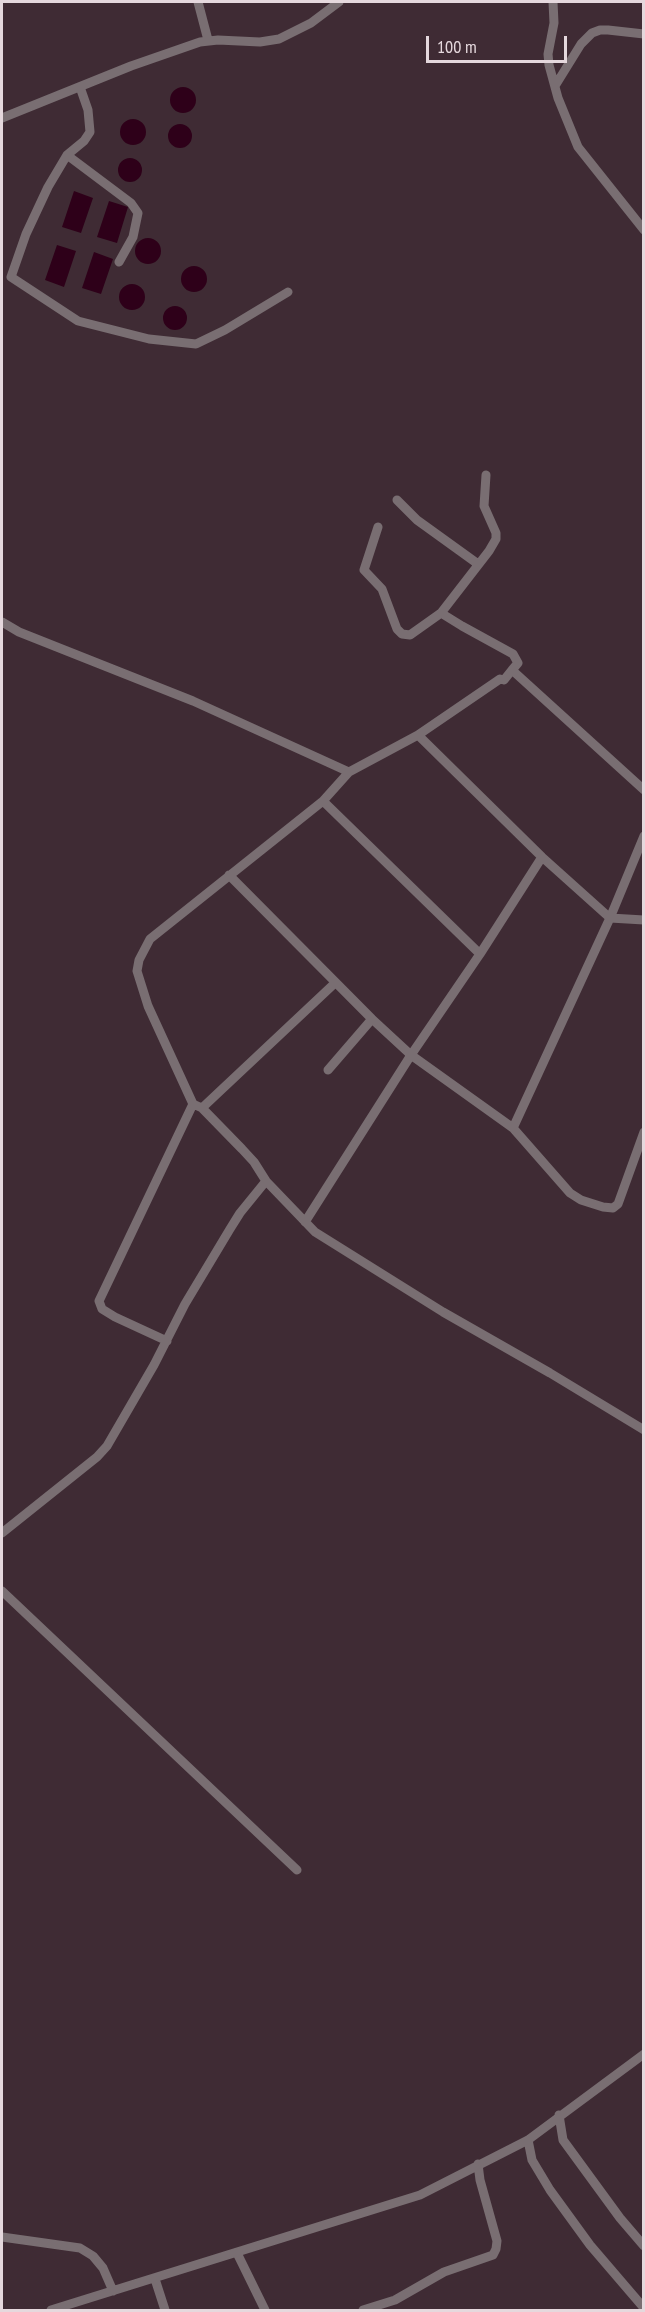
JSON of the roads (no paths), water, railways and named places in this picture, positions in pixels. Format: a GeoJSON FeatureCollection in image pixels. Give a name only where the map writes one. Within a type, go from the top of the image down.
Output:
{"type":"FeatureCollection","features":[{"type":"Feature","properties":{"kind":"street"},"geometry":{"type":"LineString","coordinates":[[198,2],[208,40]]}},
{"type":"Feature","properties":{"kind":"street"},"geometry":{"type":"LineString","coordinates":[[2,118],[131,66],[208,40],[260,42],[279,39],[311,23],[339,2]]}},
{"type":"Feature","properties":{"kind":"street"},"geometry":{"type":"LineString","coordinates":[[553,2],[554,23],[548,54],[549,65],[578,147],[644,230]]}},
{"type":"Feature","properties":{"kind":"street"},"geometry":{"type":"LineString","coordinates":[[555,86],[581,44],[592,33],[608,30],[644,34]]}},
{"type":"Feature","properties":{"kind":"street"},"geometry":{"type":"LineString","coordinates":[[80,87],[88,110],[90,132],[84,141],[67,155],[48,187],[11,277],[78,321],[149,339],[196,344],[225,330],[288,292]]}},
{"type":"Feature","properties":{"kind":"street"},"geometry":{"type":"LineString","coordinates":[[67,155],[131,203],[138,213],[133,237],[119,262]]}},
{"type":"Feature","properties":{"kind":"street"},"geometry":{"type":"LineString","coordinates":[[378,527],[364,570],[382,589],[397,629],[402,634],[410,635],[441,612],[496,539],[496,533],[484,506],[486,476]]}},
{"type":"Feature","properties":{"kind":"street"},"geometry":{"type":"LineString","coordinates":[[397,500],[417,520],[478,564]]}},
{"type":"Feature","properties":{"kind":"street"},"geometry":{"type":"LineString","coordinates":[[441,612],[513,654],[518,663],[504,680],[500,679],[418,735],[349,772],[323,801],[150,939],[139,960],[137,971],[148,1006],[198,1106],[254,1162],[266,1181],[315,1232],[443,1312],[550,1373],[644,1431]]}},
{"type":"Feature","properties":{"kind":"street"},"geometry":{"type":"LineString","coordinates":[[2,622],[19,632],[193,701],[349,772]]}},
{"type":"Feature","properties":{"kind":"street"},"geometry":{"type":"LineString","coordinates":[[512,670],[644,790]]}},
{"type":"Feature","properties":{"kind":"street"},"geometry":{"type":"LineString","coordinates":[[418,735],[542,857],[610,918],[644,920]]}},
{"type":"Feature","properties":{"kind":"street"},"geometry":{"type":"LineString","coordinates":[[323,801],[480,954]]}},
{"type":"Feature","properties":{"kind":"street"},"geometry":{"type":"LineString","coordinates":[[513,1128],[610,918],[644,836]]}},
{"type":"Feature","properties":{"kind":"street"},"geometry":{"type":"LineString","coordinates":[[305,1222],[411,1055],[480,954],[542,857]]}},
{"type":"Feature","properties":{"kind":"street"},"geometry":{"type":"LineString","coordinates":[[229,875],[335,983],[411,1055],[513,1128],[570,1194],[603,1208],[613,1208],[618,1204],[644,1132]]}},
{"type":"Feature","properties":{"kind":"street"},"geometry":{"type":"LineString","coordinates":[[167,1341],[114,1317],[102,1309],[99,1301],[198,1106],[335,983]]}},
{"type":"Feature","properties":{"kind":"street"},"geometry":{"type":"LineString","coordinates":[[328,1070],[372,1019]]}},
{"type":"Feature","properties":{"kind":"street"},"geometry":{"type":"LineString","coordinates":[[2,1533],[97,1457],[107,1446],[167,1341],[185,1304],[230,1229],[266,1181]]}},
{"type":"Feature","properties":{"kind":"street"},"geometry":{"type":"LineString","coordinates":[[2,1591],[297,1870]]}},
{"type":"Feature","properties":{"kind":"street"},"geometry":{"type":"LineString","coordinates":[[51,2310],[420,2195],[528,2140],[644,2054]]}},
{"type":"Feature","properties":{"kind":"street"},"geometry":{"type":"LineString","coordinates":[[559,2115],[563,2140],[620,2218],[644,2246]]}},
{"type":"Feature","properties":{"kind":"street"},"geometry":{"type":"LineString","coordinates":[[528,2140],[532,2160],[550,2190],[590,2245],[642,2305]]}},
{"type":"Feature","properties":{"kind":"street"},"geometry":{"type":"LineString","coordinates":[[363,2310],[394,2300],[444,2272],[493,2255],[496,2241],[478,2164]]}},
{"type":"Feature","properties":{"kind":"street"},"geometry":{"type":"LineString","coordinates":[[2,2237],[80,2248],[93,2256],[103,2268],[113,2291]]}},
{"type":"Feature","properties":{"kind":"street"},"geometry":{"type":"LineString","coordinates":[[237,2253],[266,2310]]}},
{"type":"Feature","properties":{"kind":"street"},"geometry":{"type":"LineString","coordinates":[[155,2279],[165,2310]]}}]}
